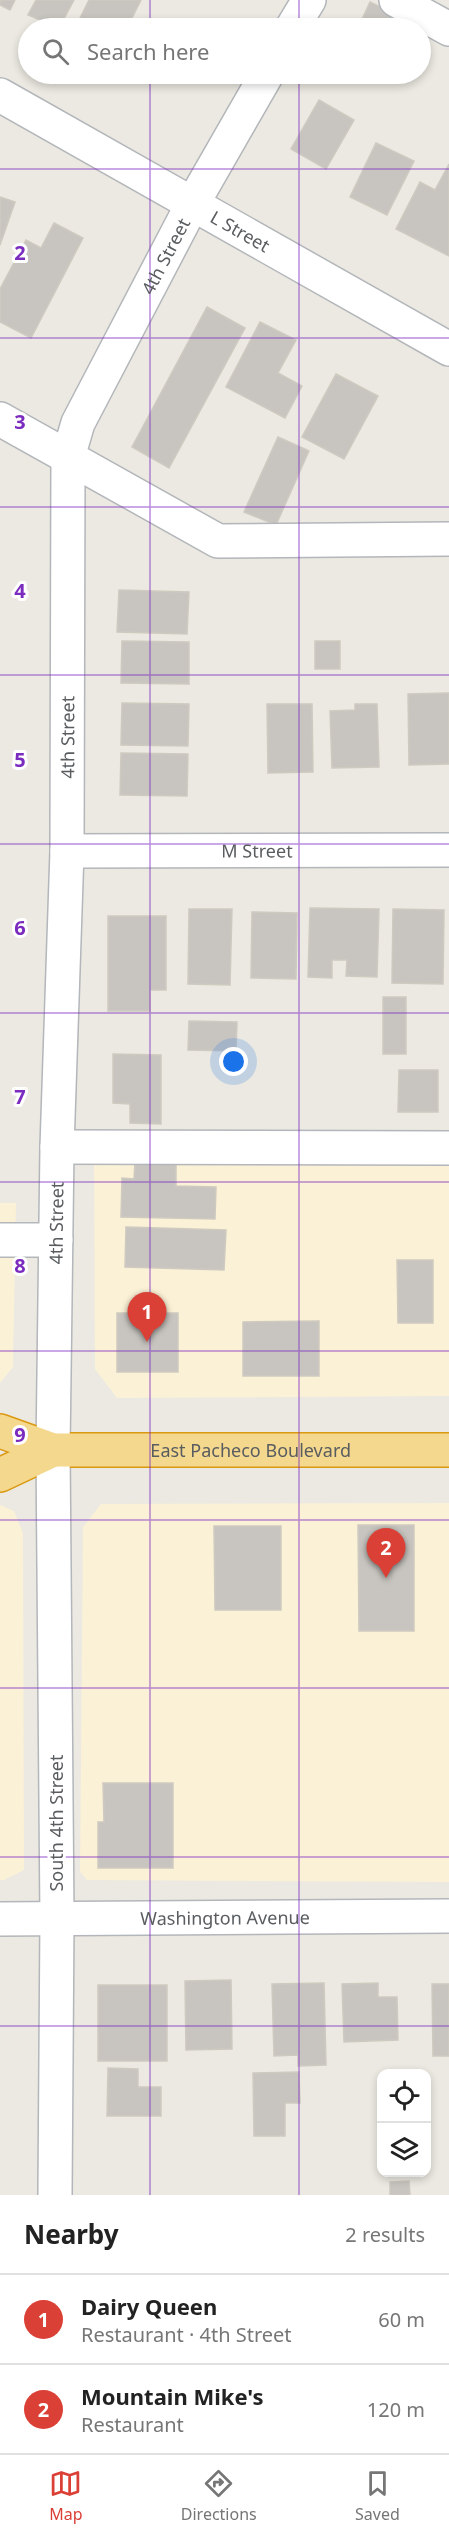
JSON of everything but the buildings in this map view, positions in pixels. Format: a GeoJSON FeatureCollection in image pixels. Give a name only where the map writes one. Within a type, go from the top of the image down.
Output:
{"type":"FeatureCollection","features":[{"type":"Feature","properties":{"kind":"highway","name":"East Pacheco Boulevard"},"geometry":{"type":"LineString","coordinates":[[0,1431],[53,1450],[449,1450]]}},
{"type":"Feature","properties":{"kind":"highway","name":"East Pacheco Boulevard"},"geometry":{"type":"LineString","coordinates":[[0,1475],[53,1450]]}},
{"type":"Feature","properties":{"kind":"street"},"geometry":{"type":"LineString","coordinates":[[298,18],[309,0]]}},
{"type":"Feature","properties":{"kind":"street"},"geometry":{"type":"LineString","coordinates":[[396,0],[429,18]]}},
{"type":"Feature","properties":{"kind":"street"},"geometry":{"type":"LineString","coordinates":[[431,19],[449,29]]}},
{"type":"Feature","properties":{"kind":"street","name":"4th Street"},"geometry":{"type":"LineString","coordinates":[[53,1450],[57,1147],[67,851],[68,458],[78,423],[193,203],[261,84]]}},
{"type":"Feature","properties":{"kind":"street","name":"L Street"},"geometry":{"type":"LineString","coordinates":[[0,95],[449,349]]}},
{"type":"Feature","properties":{"kind":"street"},"geometry":{"type":"LineString","coordinates":[[0,419],[218,541],[449,539]]}},
{"type":"Feature","properties":{"kind":"street","name":"M Street"},"geometry":{"type":"LineString","coordinates":[[67,851],[449,850]]}},
{"type":"Feature","properties":{"kind":"street"},"geometry":{"type":"LineString","coordinates":[[57,1147],[449,1148]]}},
{"type":"Feature","properties":{"kind":"street"},"geometry":{"type":"LineString","coordinates":[[0,1240],[56,1240]]}},
{"type":"Feature","properties":{"kind":"street","name":"South 4th Street"},"geometry":{"type":"LineString","coordinates":[[53,1450],[57,1918],[55,2195]]}},
{"type":"Feature","properties":{"kind":"street","name":"Washington Avenue"},"geometry":{"type":"LineString","coordinates":[[0,1919],[449,1916]]}},
{"type":"Feature","properties":{"kind":"shaded area"},"geometry":{"type":"Polygon","coordinates":[[[94,1159],[449,1159],[449,1396],[117,1398],[95,1369],[94,1159]]]}},
{"type":"Feature","properties":{"kind":"shaded area"},"geometry":{"type":"Polygon","coordinates":[[[0,1203],[16,1203],[13,1367],[0,1383],[0,1203]]]}},
{"type":"Feature","properties":{"kind":"shaded area"},"geometry":{"type":"Polygon","coordinates":[[[449,1503],[449,1882],[87,1880],[80,1872],[83,1527],[101,1504],[449,1503]]]}},
{"type":"Feature","properties":{"kind":"shaded area"},"geometry":{"type":"Polygon","coordinates":[[[0,1505],[14,1511],[23,1533],[24,1870],[4,1880],[0,1880],[0,1505]]]}},
{"type":"Feature","properties":{"kind":"place","name":"Dairy Queen"},"geometry":{"type":"Point","coordinates":[147,1342]}},
{"type":"Feature","properties":{"kind":"place","name":"Mountain Mike's"},"geometry":{"type":"Point","coordinates":[386,1578]}}]}
